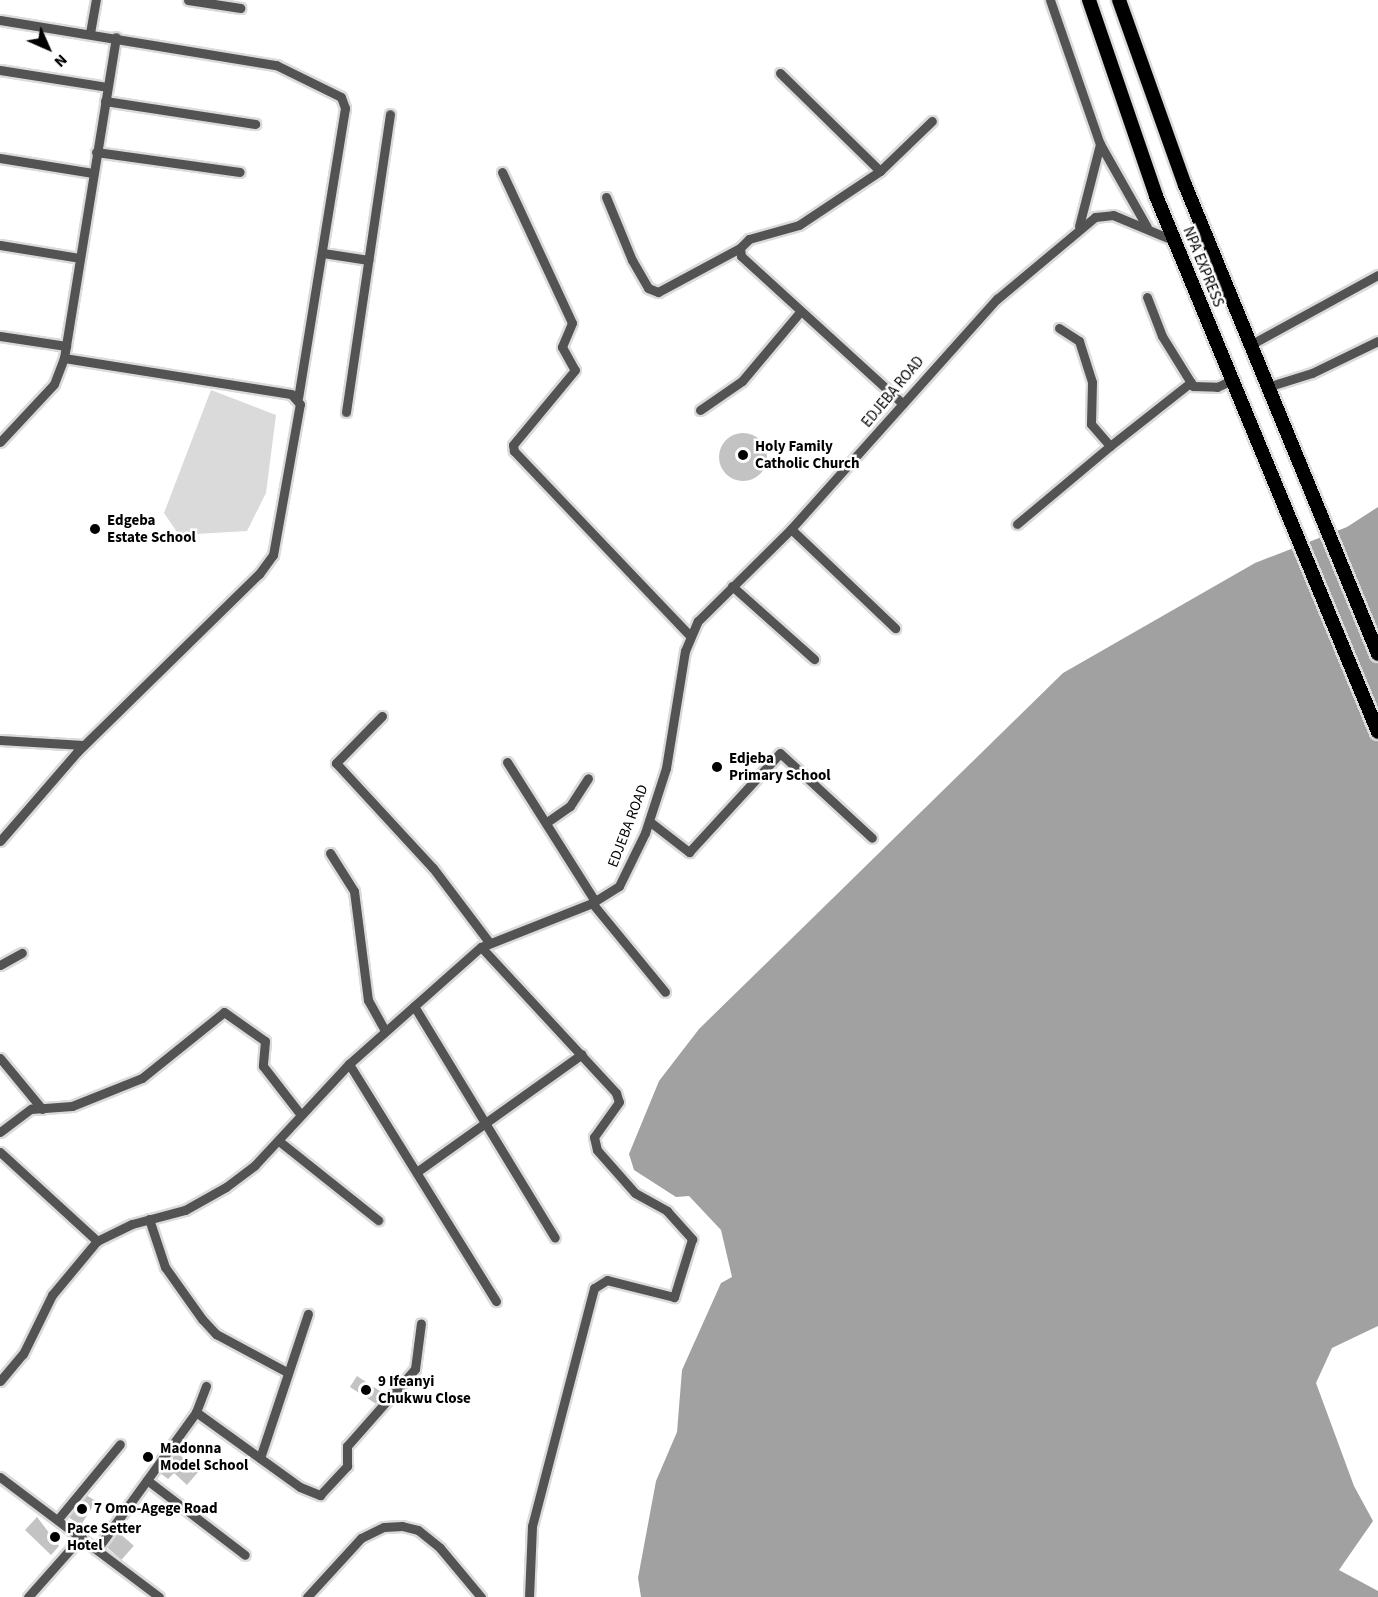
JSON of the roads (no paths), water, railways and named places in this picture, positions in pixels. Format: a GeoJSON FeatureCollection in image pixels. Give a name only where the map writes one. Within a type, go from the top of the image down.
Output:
{"type":"FeatureCollection","features":[{"type":"Feature","properties":{"kind":"main road","name":"NPA EXPRESS"},"geometry":{"type":"LineString","coordinates":[[1089,0],[1175,241],[1378,732]]}},
{"type":"Feature","properties":{"kind":"main road","name":"NPA EXPRESS"},"geometry":{"type":"LineString","coordinates":[[1119,0],[1158,118],[1378,654]]}},
{"type":"Feature","properties":{"kind":"street"},"geometry":{"type":"LineString","coordinates":[[90,33],[96,0]]}},
{"type":"Feature","properties":{"kind":"street"},"geometry":{"type":"LineString","coordinates":[[188,0],[240,8]]}},
{"type":"Feature","properties":{"kind":"street"},"geometry":{"type":"LineString","coordinates":[[1050,0],[1100,144],[1147,227]]}},
{"type":"Feature","properties":{"kind":"street"},"geometry":{"type":"LineString","coordinates":[[0,20],[116,36],[276,64],[341,98],[345,108],[298,397],[282,520],[273,555],[259,574],[83,745],[0,842]]}},
{"type":"Feature","properties":{"kind":"street"},"geometry":{"type":"LineString","coordinates":[[0,442],[54,384],[64,358],[116,36]]}},
{"type":"Feature","properties":{"kind":"street"},"geometry":{"type":"LineString","coordinates":[[0,70],[107,87]]}},
{"type":"Feature","properties":{"kind":"street"},"geometry":{"type":"LineString","coordinates":[[780,73],[880,171]]}},
{"type":"Feature","properties":{"kind":"street"},"geometry":{"type":"LineString","coordinates":[[105,101],[255,124]]}},
{"type":"Feature","properties":{"kind":"street"},"geometry":{"type":"LineString","coordinates":[[346,412],[390,114]]}},
{"type":"Feature","properties":{"kind":"street"},"geometry":{"type":"LineString","coordinates":[[606,197],[632,260],[648,288],[658,292],[669,290],[740,248],[749,239],[799,225],[880,171],[932,121]]}},
{"type":"Feature","properties":{"kind":"street"},"geometry":{"type":"LineString","coordinates":[[1079,226],[1100,144]]}},
{"type":"Feature","properties":{"kind":"street"},"geometry":{"type":"LineString","coordinates":[[96,152],[240,172]]}},
{"type":"Feature","properties":{"kind":"street"},"geometry":{"type":"LineString","coordinates":[[0,158],[93,173]]}},
{"type":"Feature","properties":{"kind":"street"},"geometry":{"type":"LineString","coordinates":[[502,172],[572,323],[562,347],[575,370],[513,445],[514,451],[688,635]]}},
{"type":"Feature","properties":{"kind":"street","name":"EDJEBA ROAD"},"geometry":{"type":"LineString","coordinates":[[0,1381],[23,1354],[52,1295],[98,1241],[149,1220],[185,1210],[226,1187],[279,1141],[350,1064],[385,1031],[485,945],[594,902],[628,874],[649,821],[676,728],[688,635],[732,586],[791,529],[997,299],[1079,226],[1113,215],[1147,227],[1175,241]]}},
{"type":"Feature","properties":{"kind":"street"},"geometry":{"type":"LineString","coordinates":[[0,245],[79,258]]}},
{"type":"Feature","properties":{"kind":"street"},"geometry":{"type":"LineString","coordinates":[[740,248],[741,256],[799,313],[903,404]]}},
{"type":"Feature","properties":{"kind":"street"},"geometry":{"type":"LineString","coordinates":[[323,253],[368,260]]}},
{"type":"Feature","properties":{"kind":"street"},"geometry":{"type":"LineString","coordinates":[[1250,345],[1378,275]]}},
{"type":"Feature","properties":{"kind":"street"},"geometry":{"type":"LineString","coordinates":[[1147,297],[1162,336],[1193,386],[1216,387],[1232,380]]}},
{"type":"Feature","properties":{"kind":"street"},"geometry":{"type":"LineString","coordinates":[[700,410],[742,381],[799,313]]}},
{"type":"Feature","properties":{"kind":"street"},"geometry":{"type":"LineString","coordinates":[[1059,328],[1079,341],[1092,382],[1091,424],[1110,446]]}},
{"type":"Feature","properties":{"kind":"street"},"geometry":{"type":"LineString","coordinates":[[0,336],[66,346]]}},
{"type":"Feature","properties":{"kind":"street"},"geometry":{"type":"LineString","coordinates":[[1267,387],[1312,373],[1378,342]]}},
{"type":"Feature","properties":{"kind":"street"},"geometry":{"type":"LineString","coordinates":[[64,358],[126,365],[298,397]]}},
{"type":"Feature","properties":{"kind":"street"},"geometry":{"type":"LineString","coordinates":[[1017,524],[1191,382]]}},
{"type":"Feature","properties":{"kind":"street"},"geometry":{"type":"LineString","coordinates":[[791,529],[895,628]]}},
{"type":"Feature","properties":{"kind":"street"},"geometry":{"type":"LineString","coordinates":[[732,586],[814,659]]}},
{"type":"Feature","properties":{"kind":"street"},"geometry":{"type":"LineString","coordinates":[[382,716],[336,763],[433,868],[485,945],[619,1098],[594,1137],[597,1150],[635,1193],[667,1211],[692,1239],[674,1298],[607,1280],[594,1288],[532,1526],[529,1597]]}},
{"type":"Feature","properties":{"kind":"street"},"geometry":{"type":"LineString","coordinates":[[0,740],[83,745]]}},
{"type":"Feature","properties":{"kind":"street"},"geometry":{"type":"LineString","coordinates":[[649,821],[677,847],[689,852],[780,753],[872,838]]}},
{"type":"Feature","properties":{"kind":"street"},"geometry":{"type":"LineString","coordinates":[[507,762],[547,822],[594,902],[665,992]]}},
{"type":"Feature","properties":{"kind":"street"},"geometry":{"type":"LineString","coordinates":[[547,822],[570,806],[588,778]]}},
{"type":"Feature","properties":{"kind":"street"},"geometry":{"type":"LineString","coordinates":[[0,828],[12,828]]}},
{"type":"Feature","properties":{"kind":"street"},"geometry":{"type":"LineString","coordinates":[[330,853],[354,891],[368,1000],[385,1031]]}},
{"type":"Feature","properties":{"kind":"street"},"geometry":{"type":"LineString","coordinates":[[0,965],[22,953]]}},
{"type":"Feature","properties":{"kind":"street"},"geometry":{"type":"LineString","coordinates":[[414,1006],[486,1121],[555,1238]]}},
{"type":"Feature","properties":{"kind":"street"},"geometry":{"type":"LineString","coordinates":[[0,1132],[19,1115],[42,1109],[72,1106],[142,1078],[224,1012],[266,1041],[263,1066],[301,1115]]}},
{"type":"Feature","properties":{"kind":"street"},"geometry":{"type":"LineString","coordinates":[[418,1171],[582,1054]]}},
{"type":"Feature","properties":{"kind":"street"},"geometry":{"type":"LineString","coordinates":[[0,1058],[42,1109]]}},
{"type":"Feature","properties":{"kind":"street"},"geometry":{"type":"LineString","coordinates":[[350,1064],[496,1301]]}},
{"type":"Feature","properties":{"kind":"street"},"geometry":{"type":"LineString","coordinates":[[279,1141],[378,1220]]}},
{"type":"Feature","properties":{"kind":"street"},"geometry":{"type":"LineString","coordinates":[[0,1152],[98,1241]]}},
{"type":"Feature","properties":{"kind":"street"},"geometry":{"type":"LineString","coordinates":[[149,1220],[165,1266],[216,1334],[285,1371]]}},
{"type":"Feature","properties":{"kind":"street"},"geometry":{"type":"LineString","coordinates":[[260,1458],[285,1371],[308,1314]]}},
{"type":"Feature","properties":{"kind":"street"},"geometry":{"type":"LineString","coordinates":[[196,1412],[315,1496],[326,1491],[347,1466],[347,1446],[415,1369],[421,1323]]}},
{"type":"Feature","properties":{"kind":"street"},"geometry":{"type":"LineString","coordinates":[[97,1550],[196,1412],[206,1386]]}},
{"type":"Feature","properties":{"kind":"street"},"geometry":{"type":"LineString","coordinates":[[58,1519],[120,1444]]}},
{"type":"Feature","properties":{"kind":"street"},"geometry":{"type":"LineString","coordinates":[[0,1477],[82,1536],[159,1597]]}},
{"type":"Feature","properties":{"kind":"street"},"geometry":{"type":"LineString","coordinates":[[147,1480],[245,1555]]}},
{"type":"Feature","properties":{"kind":"street"},"geometry":{"type":"LineString","coordinates":[[307,1597],[361,1538],[384,1527],[402,1526],[418,1530],[440,1548],[481,1597]]}},
{"type":"Feature","properties":{"kind":"street"},"geometry":{"type":"LineString","coordinates":[[28,1597],[82,1536]]}},
{"type":"Feature","properties":{"kind":"place","name":"Holy Family Catholic Church"},"geometry":{"type":"Point","coordinates":[743,455]}},
{"type":"Feature","properties":{"kind":"place","name":"Edgeba Estate School"},"geometry":{"type":"Point","coordinates":[95,529]}},
{"type":"Feature","properties":{"kind":"place","name":"Edjeba Primary School"},"geometry":{"type":"Point","coordinates":[717,767]}},
{"type":"Feature","properties":{"kind":"place","name":"9 Ifeanyi Chukwu Close"},"geometry":{"type":"Point","coordinates":[366,1390]}},
{"type":"Feature","properties":{"kind":"place","name":"Madonna Model School"},"geometry":{"type":"Point","coordinates":[148,1457]}},
{"type":"Feature","properties":{"kind":"place","name":"7 Omo-Agege Road"},"geometry":{"type":"Point","coordinates":[82,1509]}},
{"type":"Feature","properties":{"kind":"place","name":"Pace Setter Hotel"},"geometry":{"type":"Point","coordinates":[55,1537]}}]}
